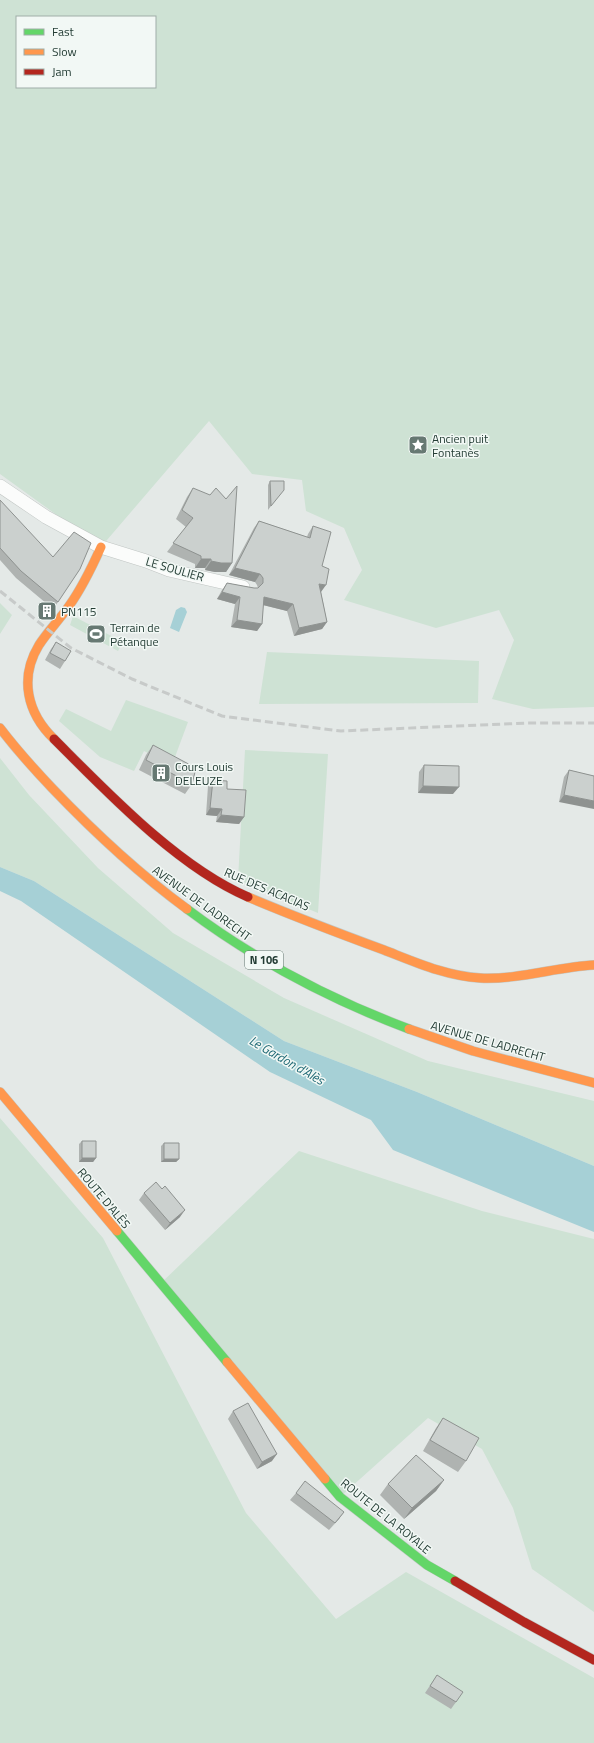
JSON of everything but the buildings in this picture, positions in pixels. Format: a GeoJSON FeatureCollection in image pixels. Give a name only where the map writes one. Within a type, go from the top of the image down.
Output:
{"type":"FeatureCollection","features":[{"type":"Feature","properties":{"kind":"main road","name":"RUE DES ACACIAS"},"geometry":{"type":"LineString","coordinates":[[101,547],[78,591],[64,613],[39,644],[33,657],[28,682],[29,701],[37,719],[119,804],[209,876],[229,889],[435,969],[463,977],[481,979],[513,977],[556,968],[594,965]]}},
{"type":"Feature","properties":{"kind":"main road","name":"AVENUE DE LADRECHT"},"geometry":{"type":"LineString","coordinates":[[0,728],[7,738],[44,779],[81,818],[120,855],[160,889],[239,946],[308,984],[355,1007],[404,1028],[470,1050],[594,1083]]}},
{"type":"Feature","properties":{"kind":"main road","name":"ROUTE D'ALÈS"},"geometry":{"type":"LineString","coordinates":[[0,1092],[190,1320]]}},
{"type":"Feature","properties":{"kind":"main road","name":"ROUTE DE LA ROYALE"},"geometry":{"type":"LineString","coordinates":[[190,1320],[340,1497],[427,1565],[524,1622],[594,1660]]}},
{"type":"Feature","properties":{"kind":"street","name":"LE SOULIER"},"geometry":{"type":"LineString","coordinates":[[0,486],[46,517],[101,547],[169,570],[250,588]]}},
{"type":"Feature","properties":{"kind":"green space"},"geometry":{"type":"Polygon","coordinates":[[[0,0],[594,0],[594,707],[533,709],[492,699],[514,640],[499,610],[436,628],[344,600],[362,570],[344,528],[306,511],[302,480],[252,474],[209,421],[101,547],[0,474],[0,0]]]}},
{"type":"Feature","properties":{"kind":"green space"},"geometry":{"type":"Polygon","coordinates":[[[0,603],[12,615],[0,634],[0,603]]]}},
{"type":"Feature","properties":{"kind":"green space","name":"Terrain de Pétanque"},"geometry":{"type":"Polygon","coordinates":[[[73,616],[123,642],[118,651],[70,625],[73,616]]]}},
{"type":"Feature","properties":{"kind":"green space"},"geometry":{"type":"Polygon","coordinates":[[[267,652],[479,661],[478,703],[259,704],[267,652]]]}},
{"type":"Feature","properties":{"kind":"green space"},"geometry":{"type":"Polygon","coordinates":[[[126,700],[188,722],[172,765],[144,751],[134,771],[100,757],[59,721],[66,709],[111,731],[126,700]]]}},
{"type":"Feature","properties":{"kind":"green space"},"geometry":{"type":"Polygon","coordinates":[[[245,750],[328,754],[318,913],[238,880],[245,750]]]}},
{"type":"Feature","properties":{"kind":"green space"},"geometry":{"type":"Polygon","coordinates":[[[0,758],[29,795],[98,868],[173,933],[284,998],[428,1061],[594,1101],[594,1166],[417,1092],[284,1041],[34,881],[0,867],[0,758]]]}},
{"type":"Feature","properties":{"kind":"green space"},"geometry":{"type":"Polygon","coordinates":[[[0,1118],[103,1238],[246,1513],[336,1619],[406,1572],[594,1678],[594,1743],[0,1743],[0,1118]]]}},
{"type":"Feature","properties":{"kind":"green space"},"geometry":{"type":"Polygon","coordinates":[[[299,1151],[482,1211],[594,1239],[594,1612],[532,1569],[513,1508],[482,1449],[428,1418],[340,1497],[160,1284],[299,1151]]]}},
{"type":"Feature","properties":{"kind":"water"},"geometry":{"type":"Polygon","coordinates":[[[181,607],[185,608],[187,612],[179,632],[170,628],[176,610],[181,607]]]}},
{"type":"Feature","properties":{"kind":"water","name":"Le Gardon d'Alès"},"geometry":{"type":"Polygon","coordinates":[[[0,867],[34,881],[284,1041],[417,1092],[594,1166],[594,1232],[393,1150],[371,1120],[270,1072],[21,901],[0,891],[0,867]]]}},
{"type":"Feature","properties":{"kind":"railway"},"geometry":{"type":"LineString","coordinates":[[0,591],[71,648],[132,679],[222,716],[341,731],[528,723],[594,723]]}},
{"type":"Feature","properties":{"kind":"traffic: fast"},"geometry":{"type":"LineString","coordinates":[[187,909],[239,945],[294,977],[350,1005],[409,1029]]}},
{"type":"Feature","properties":{"kind":"traffic: fast"},"geometry":{"type":"LineString","coordinates":[[117,1231],[227,1362]]}},
{"type":"Feature","properties":{"kind":"traffic: fast"},"geometry":{"type":"LineString","coordinates":[[325,1479],[340,1497],[427,1565],[455,1581]]}},
{"type":"Feature","properties":{"kind":"traffic: slow"},"geometry":{"type":"LineString","coordinates":[[54,739],[37,718],[32,707],[29,695],[29,670],[39,645],[74,599],[101,547]]}},
{"type":"Feature","properties":{"kind":"traffic: slow"},"geometry":{"type":"LineString","coordinates":[[0,728],[52,788],[117,852],[187,909]]}},
{"type":"Feature","properties":{"kind":"traffic: slow"},"geometry":{"type":"LineString","coordinates":[[248,897],[419,964],[467,977],[508,977],[594,965]]}},
{"type":"Feature","properties":{"kind":"traffic: slow"},"geometry":{"type":"LineString","coordinates":[[409,1029],[473,1051],[594,1083]]}},
{"type":"Feature","properties":{"kind":"traffic: slow"},"geometry":{"type":"LineString","coordinates":[[0,1092],[117,1231]]}},
{"type":"Feature","properties":{"kind":"traffic: slow"},"geometry":{"type":"LineString","coordinates":[[227,1362],[325,1479]]}},
{"type":"Feature","properties":{"kind":"traffic: jam"},"geometry":{"type":"LineString","coordinates":[[54,739],[121,805],[170,848],[222,884],[248,897]]}},
{"type":"Feature","properties":{"kind":"traffic: jam"},"geometry":{"type":"LineString","coordinates":[[455,1581],[524,1622],[594,1660]]}},
{"type":"Feature","properties":{"kind":"place","name":"Ancien puit Fontanès"},"geometry":{"type":"Point","coordinates":[418,445]}},
{"type":"Feature","properties":{"kind":"place","name":"PN115"},"geometry":{"type":"Point","coordinates":[47,611]}},
{"type":"Feature","properties":{"kind":"place","name":"Terrain de Pétanque"},"geometry":{"type":"Point","coordinates":[96,634]}},
{"type":"Feature","properties":{"kind":"place","name":"Cours Louis DELEUZE"},"geometry":{"type":"Point","coordinates":[161,773]}}]}
